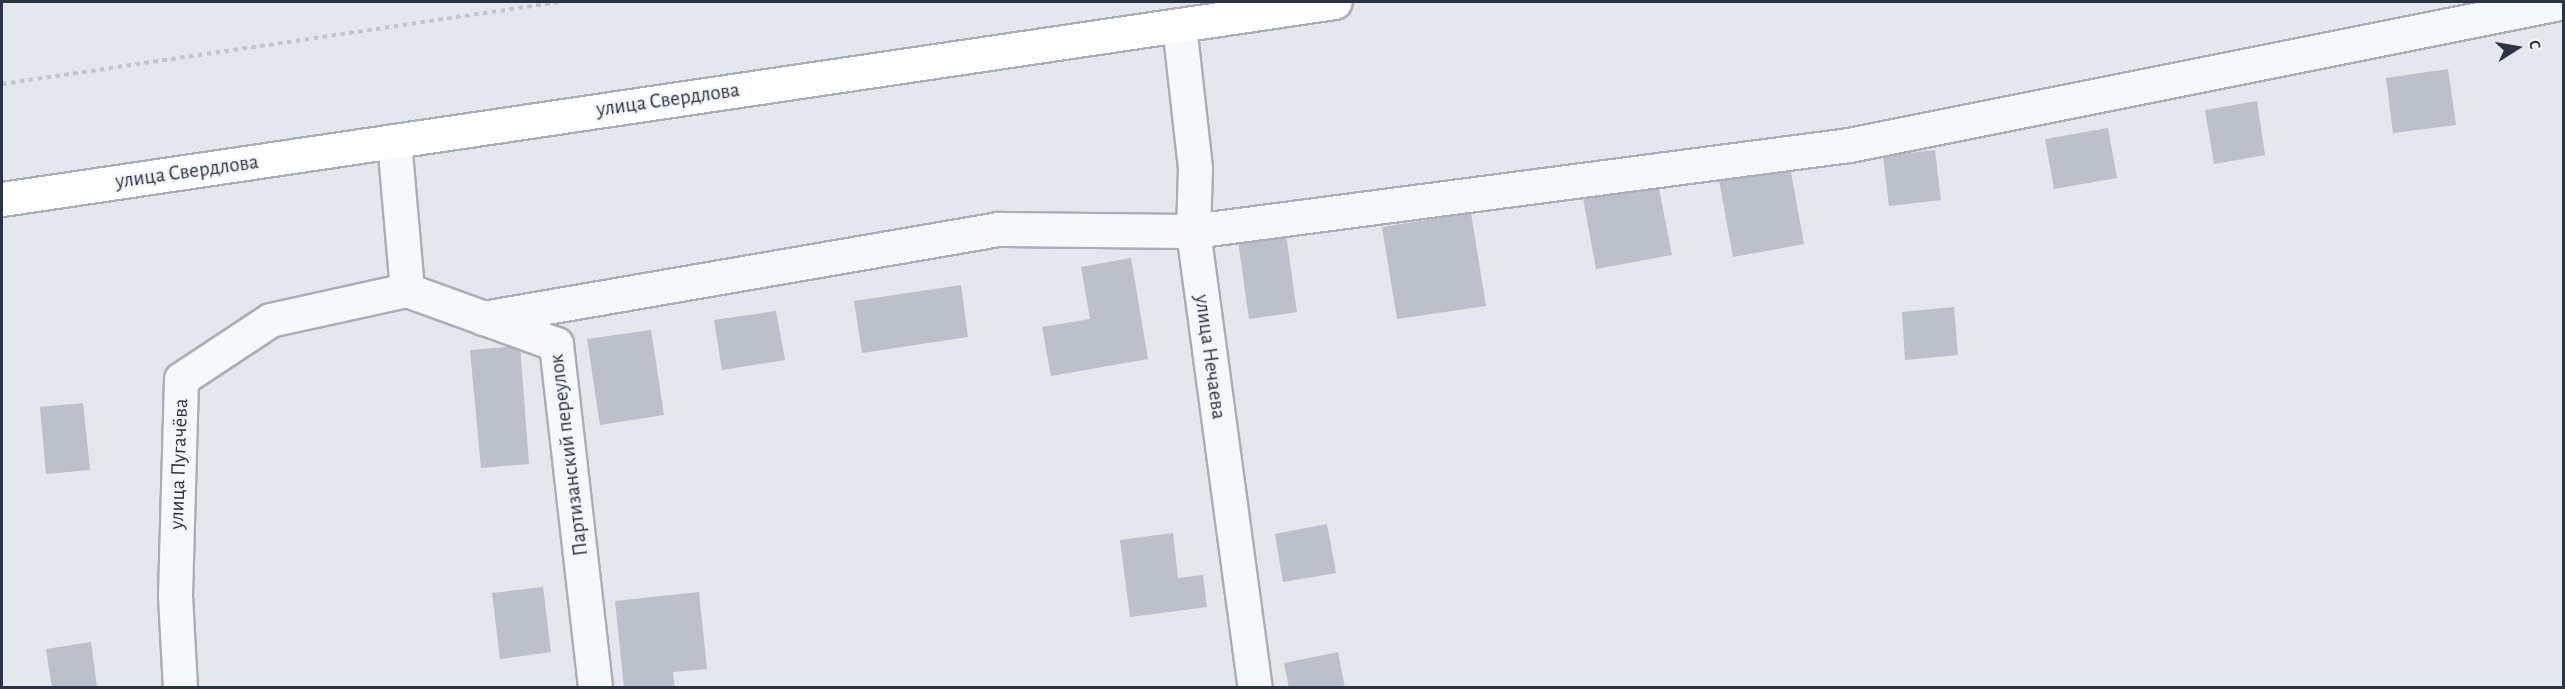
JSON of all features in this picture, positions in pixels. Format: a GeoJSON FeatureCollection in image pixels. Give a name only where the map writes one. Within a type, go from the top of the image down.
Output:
{"type":"FeatureCollection","features":[{"type":"Feature","properties":{"kind":"main road","name":"улица Свердлова"},"geometry":{"type":"LineString","coordinates":[[2,199],[1335,2]]}},
{"type":"Feature","properties":{"kind":"street"},"geometry":{"type":"LineString","coordinates":[[483,318],[998,229],[1193,231],[1849,145],[2564,3]]}},
{"type":"Feature","properties":{"kind":"street","name":"улица Нечаева"},"geometry":{"type":"LineString","coordinates":[[1179,25],[1195,168],[1193,231],[1255,687]]}},
{"type":"Feature","properties":{"kind":"street"},"geometry":{"type":"LineString","coordinates":[[394,141],[407,290]]}},
{"type":"Feature","properties":{"kind":"street","name":"Партизанский переулок"},"geometry":{"type":"LineString","coordinates":[[407,290],[556,344],[595,687]]}},
{"type":"Feature","properties":{"kind":"street","name":"улица Пугачёва"},"geometry":{"type":"LineString","coordinates":[[180,687],[175,595],[182,379],[270,320],[407,290]]}},
{"type":"Feature","properties":{"kind":"path"},"geometry":{"type":"LineString","coordinates":[[2,84],[559,2]]}},
{"type":"Feature","properties":{"kind":"building"},"geometry":{"type":"Polygon","coordinates":[[[2448,69],[2456,125],[2393,133],[2386,78],[2448,69]]]}},
{"type":"Feature","properties":{"kind":"building"},"geometry":{"type":"Polygon","coordinates":[[[2257,101],[2265,155],[2214,164],[2205,110],[2257,101]]]}},
{"type":"Feature","properties":{"kind":"building"},"geometry":{"type":"Polygon","coordinates":[[[2108,128],[2117,178],[2054,189],[2045,139],[2108,128]]]}},
{"type":"Feature","properties":{"kind":"building"},"geometry":{"type":"Polygon","coordinates":[[[1935,150],[1941,200],[1889,206],[1883,156],[1935,150]]]}},
{"type":"Feature","properties":{"kind":"building"},"geometry":{"type":"Polygon","coordinates":[[[1790,167],[1804,244],[1733,257],[1719,180],[1790,167]]]}},
{"type":"Feature","properties":{"kind":"building"},"geometry":{"type":"Polygon","coordinates":[[[1658,184],[1672,255],[1596,269],[1583,198],[1658,184]]]}},
{"type":"Feature","properties":{"kind":"building"},"geometry":{"type":"Polygon","coordinates":[[[1471,213],[1486,306],[1397,319],[1382,227],[1471,213]]]}},
{"type":"Feature","properties":{"kind":"building"},"geometry":{"type":"Polygon","coordinates":[[[1286,234],[1297,312],[1249,319],[1238,241],[1286,234]]]}},
{"type":"Feature","properties":{"kind":"building"},"geometry":{"type":"Polygon","coordinates":[[[1131,258],[1148,359],[1051,376],[1042,327],[1090,319],[1081,267],[1131,258]]]}},
{"type":"Feature","properties":{"kind":"building"},"geometry":{"type":"Polygon","coordinates":[[[961,285],[968,337],[862,353],[854,301],[961,285]]]}},
{"type":"Feature","properties":{"kind":"building"},"geometry":{"type":"Polygon","coordinates":[[[1954,307],[1958,355],[1905,360],[1902,312],[1954,307]]]}},
{"type":"Feature","properties":{"kind":"building"},"geometry":{"type":"Polygon","coordinates":[[[776,311],[785,360],[722,370],[714,320],[776,311]]]}},
{"type":"Feature","properties":{"kind":"building"},"geometry":{"type":"Polygon","coordinates":[[[651,330],[664,415],[600,425],[587,339],[651,330]]]}},
{"type":"Feature","properties":{"kind":"building"},"geometry":{"type":"Polygon","coordinates":[[[520,346],[529,464],[481,468],[470,350],[520,346]]]}},
{"type":"Feature","properties":{"kind":"building"},"geometry":{"type":"Polygon","coordinates":[[[83,403],[90,470],[46,474],[40,407],[83,403]]]}},
{"type":"Feature","properties":{"kind":"building"},"geometry":{"type":"Polygon","coordinates":[[[1327,524],[1336,573],[1283,582],[1275,534],[1327,524]]]}},
{"type":"Feature","properties":{"kind":"building"},"geometry":{"type":"Polygon","coordinates":[[[1173,533],[1178,578],[1203,575],[1207,607],[1130,617],[1120,540],[1173,533]]]}},
{"type":"Feature","properties":{"kind":"building"},"geometry":{"type":"Polygon","coordinates":[[[543,587],[551,652],[500,659],[492,593],[543,587]]]}},
{"type":"Feature","properties":{"kind":"building"},"geometry":{"type":"Polygon","coordinates":[[[699,592],[707,669],[673,672],[675,688],[624,688],[615,601],[699,592]]]}},
{"type":"Feature","properties":{"kind":"building"},"geometry":{"type":"Polygon","coordinates":[[[91,642],[97,688],[52,688],[46,649],[91,642]]]}},
{"type":"Feature","properties":{"kind":"building"},"geometry":{"type":"Polygon","coordinates":[[[1338,652],[1345,688],[1289,688],[1284,663],[1338,652]]]}}]}
